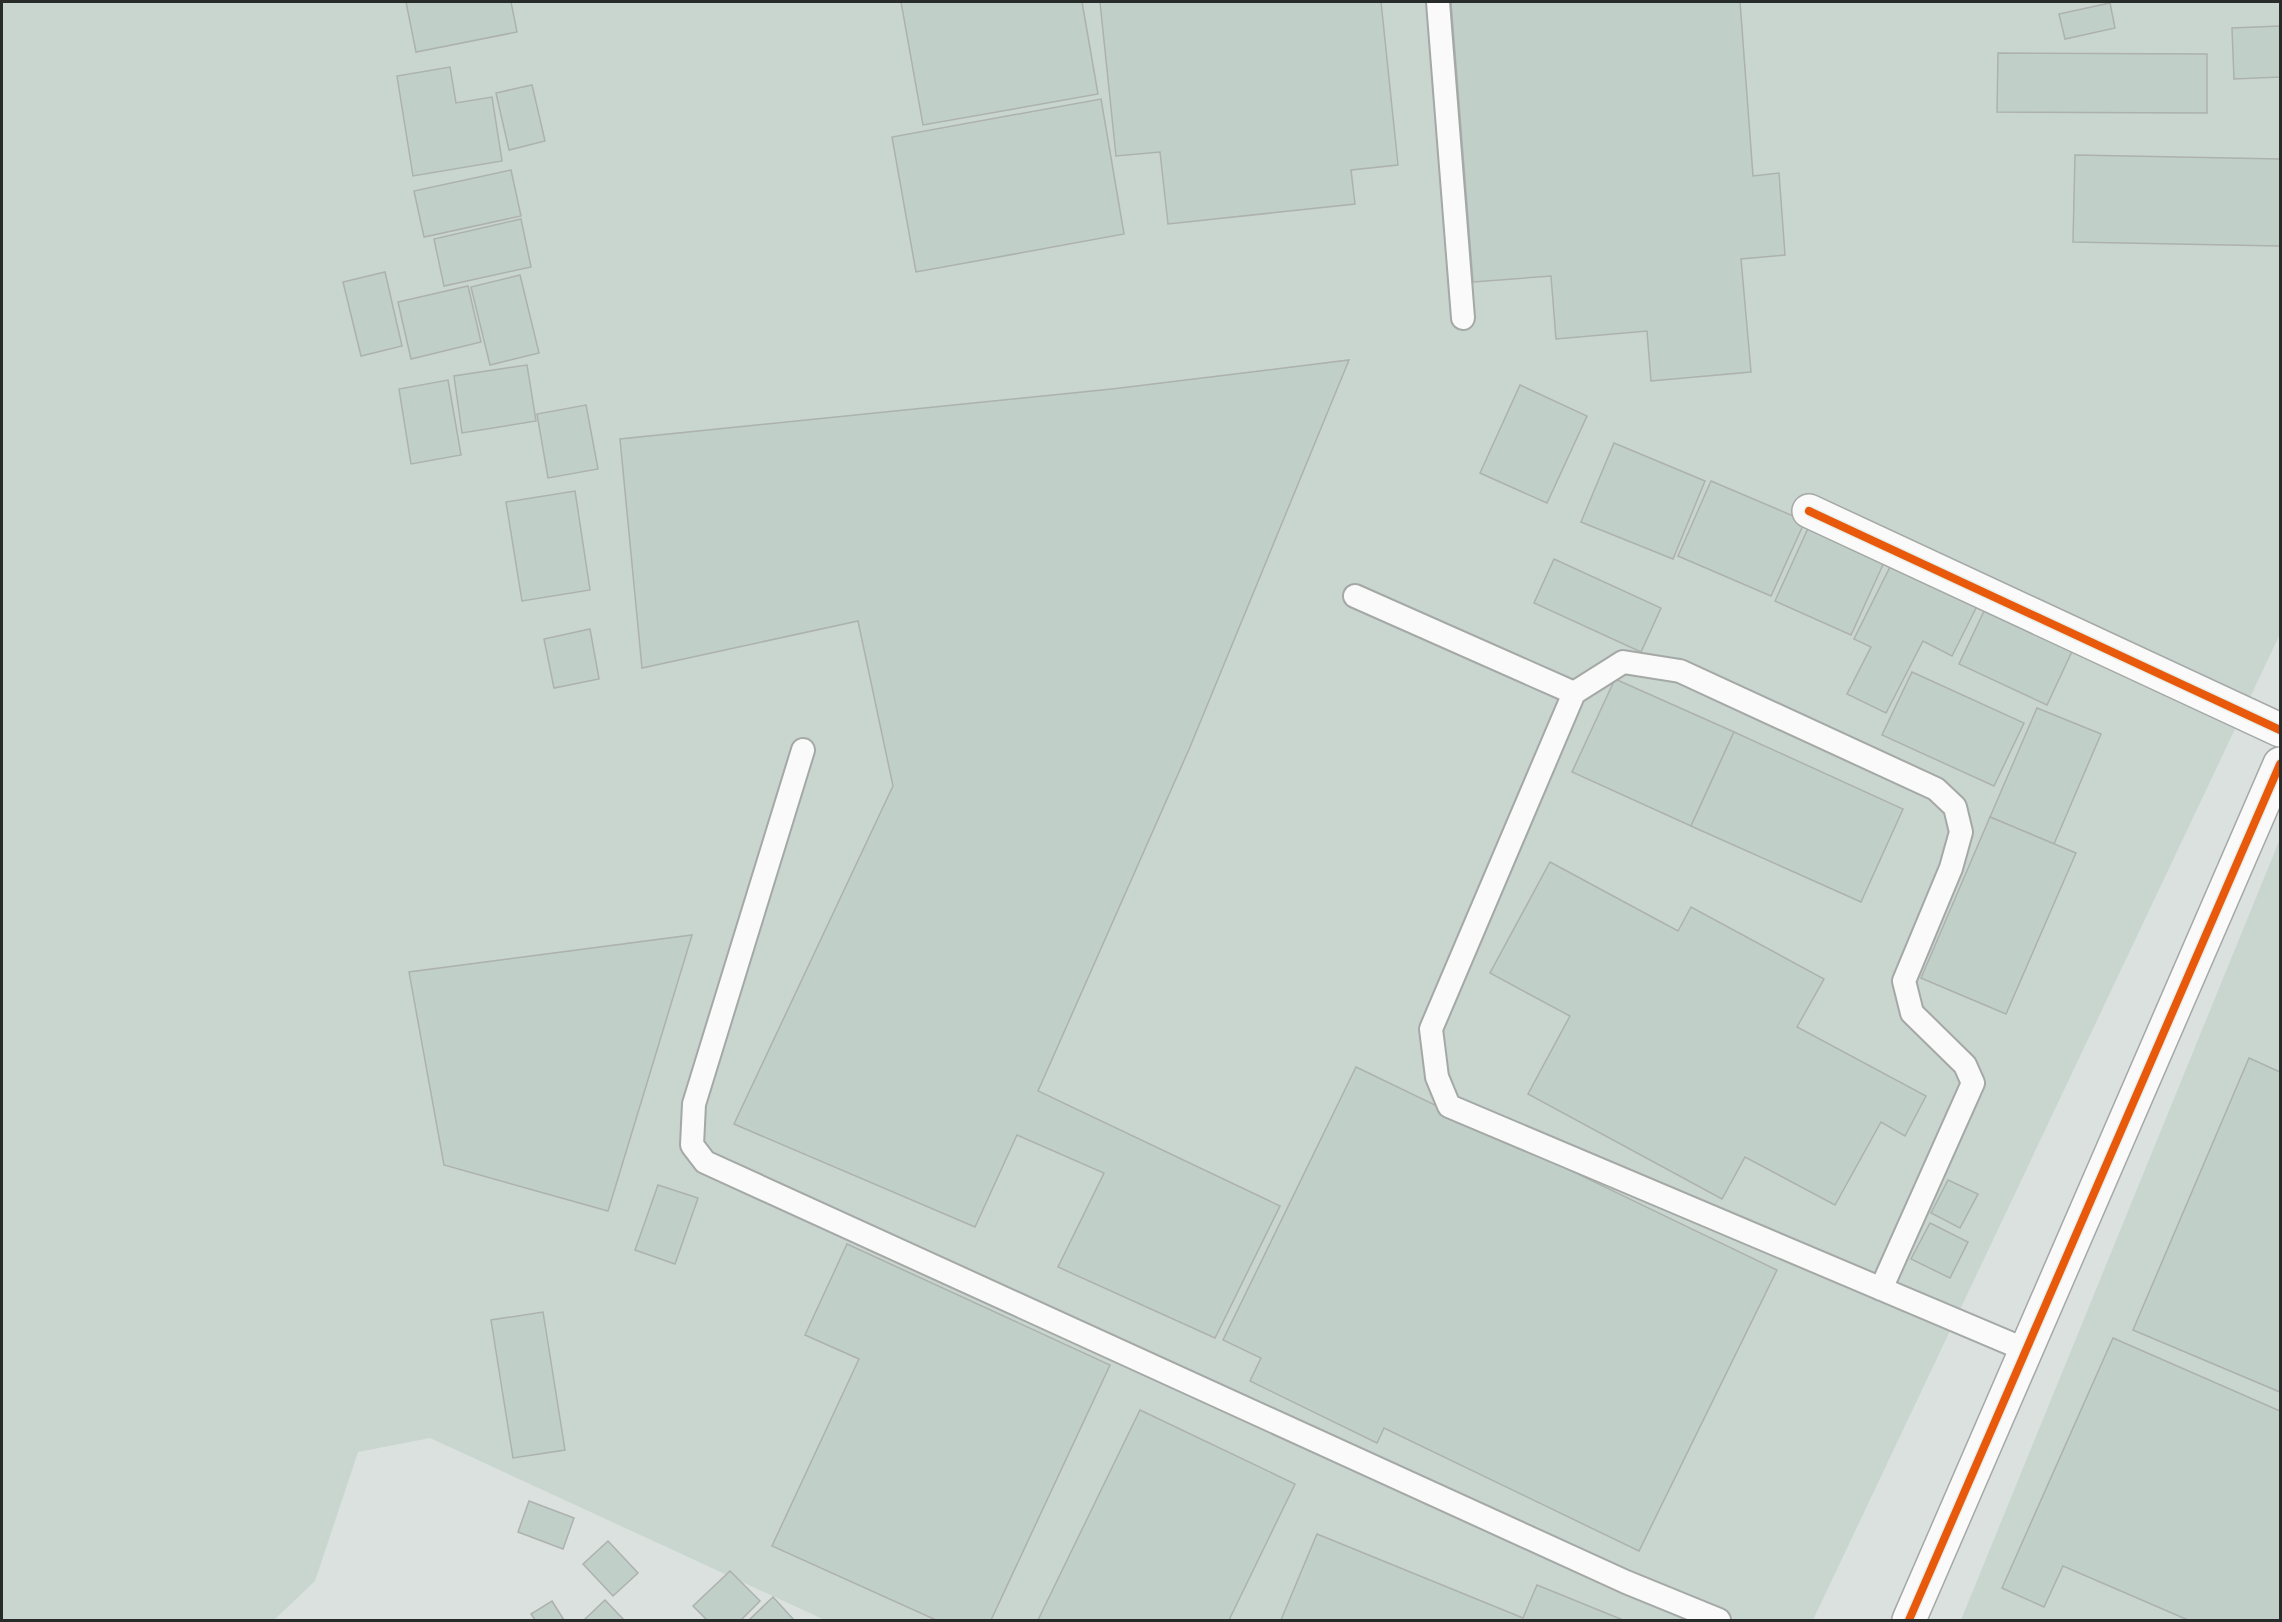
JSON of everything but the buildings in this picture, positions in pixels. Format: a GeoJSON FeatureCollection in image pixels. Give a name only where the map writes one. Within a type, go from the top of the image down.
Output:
{"type":"FeatureCollection","features":[{"type":"Feature","properties":{"kind":"street"},"geometry":{"type":"LineString","coordinates":[[1809,511],[2280,730]]}},
{"type":"Feature","properties":{"kind":"street"},"geometry":{"type":"LineString","coordinates":[[1909,1620],[2280,764]]}},
{"type":"Feature","properties":{"kind":"lane"},"geometry":{"type":"LineString","coordinates":[[1438,2],[1463,318]]}},
{"type":"Feature","properties":{"kind":"lane"},"geometry":{"type":"LineString","coordinates":[[1355,596],[1574,693]]}},
{"type":"Feature","properties":{"kind":"lane"},"geometry":{"type":"LineString","coordinates":[[1881,1289],[1972,1083],[1965,1065],[1912,1013],[1904,981],[1951,868],[1961,832],[1955,807],[1936,789],[1680,671],[1623,662],[1574,693],[1431,1029],[1437,1077],[1449,1106],[1881,1289],[2026,1350]]}},
{"type":"Feature","properties":{"kind":"lane"},"geometry":{"type":"LineString","coordinates":[[803,750],[694,1104],[692,1145],[705,1162],[1626,1582],[1719,1620]]}},
{"type":"Feature","properties":{"kind":"shaded area"},"geometry":{"type":"Polygon","coordinates":[[[2,2],[2280,2],[2280,634],[1813,1620],[825,1620],[430,1438],[358,1452],[315,1581],[274,1620],[2,1620],[2,2]]]}},
{"type":"Feature","properties":{"kind":"shaded area"},"geometry":{"type":"Polygon","coordinates":[[[2280,839],[2280,1620],[1961,1620],[2280,839]]]}},
{"type":"Feature","properties":{"kind":"cycle path"},"geometry":{"type":"LineString","coordinates":[[1809,511],[2280,730]]}},
{"type":"Feature","properties":{"kind":"cycle path"},"geometry":{"type":"LineString","coordinates":[[1909,1620],[2280,764]]}}]}
